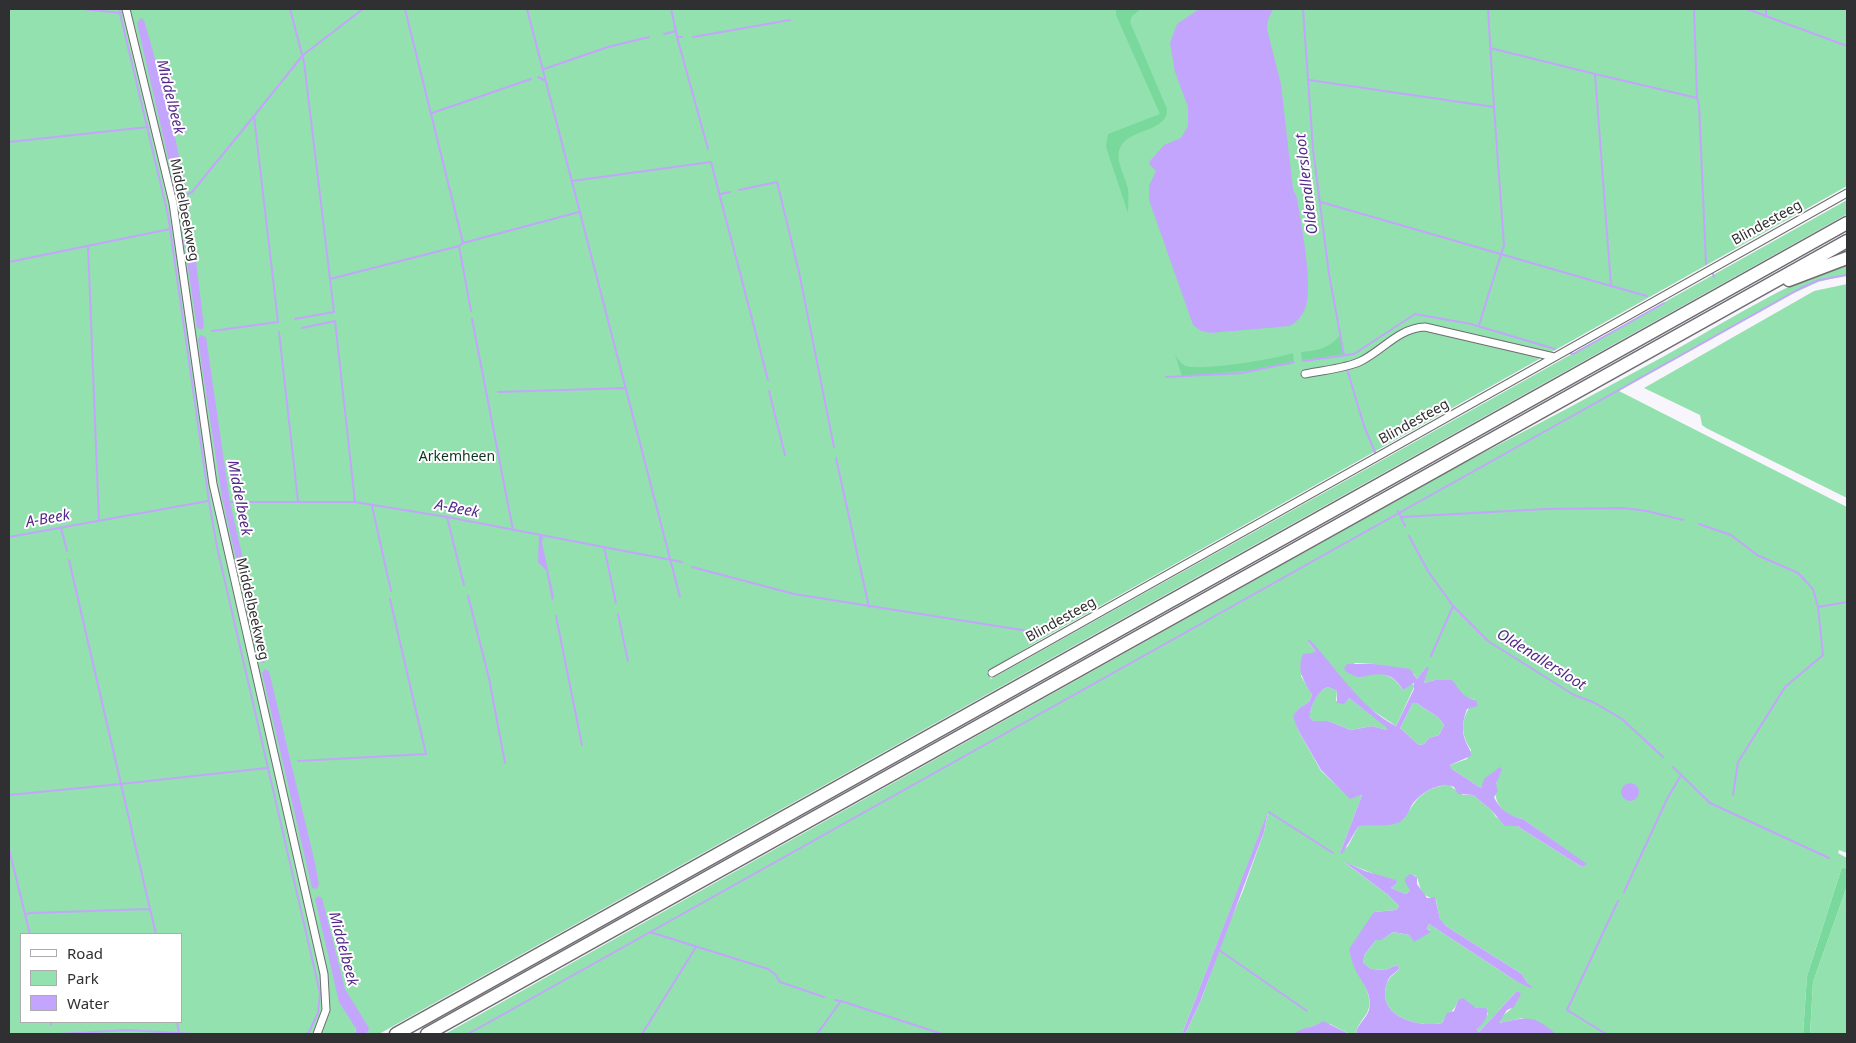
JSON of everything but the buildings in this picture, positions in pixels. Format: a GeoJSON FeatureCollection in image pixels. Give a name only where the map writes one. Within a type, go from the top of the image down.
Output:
{"type":"FeatureCollection","features":[{"type":"Feature","properties":{"kind":"highway"},"geometry":{"type":"LineString","coordinates":[[396,1034],[1847,223]]}},
{"type":"Feature","properties":{"kind":"highway"},"geometry":{"type":"LineString","coordinates":[[427,1034],[1847,241]]}},
{"type":"Feature","properties":{"kind":"highway"},"geometry":{"type":"LineString","coordinates":[[1763,288],[1847,258]]}},
{"type":"Feature","properties":{"kind":"street","name":"Middelbeekweg"},"geometry":{"type":"LineString","coordinates":[[126,9],[172,203],[214,494],[324,974],[326,1010],[317,1034]]}},
{"type":"Feature","properties":{"kind":"street","name":"Blindesteeg"},"geometry":{"type":"LineString","coordinates":[[992,673],[1847,193]]}},
{"type":"Feature","properties":{"kind":"street"},"geometry":{"type":"LineString","coordinates":[[1305,374],[1360,362],[1414,327],[1425,326],[1554,358]]}},
{"type":"Feature","properties":{"kind":"green space","name":"Arkemheen"},"geometry":{"type":"Polygon","coordinates":[[[9,9],[1847,9],[1847,186],[1038,641],[987,672],[991,679],[1847,200],[1847,214],[379,1034],[364,1034],[368,1028],[355,1027],[356,1033],[361,1034],[9,1034],[9,9]]]}},
{"type":"Feature","properties":{"kind":"green space"},"geometry":{"type":"Polygon","coordinates":[[[1116,9],[1141,9],[1132,16],[1130,22],[1167,109],[1166,116],[1162,121],[1129,138],[1120,147],[1120,165],[1128,189],[1128,213],[1106,147],[1108,134],[1160,114],[1116,15],[1116,9]]]}},
{"type":"Feature","properties":{"kind":"green space"},"geometry":{"type":"Polygon","coordinates":[[[1847,262],[1847,275],[1818,282],[1792,294],[1619,391],[1847,507],[1847,853],[1839,850],[1838,853],[1847,858],[1847,869],[1842,867],[1807,976],[1803,1034],[1556,1034],[1522,1018],[1499,1023],[1500,1018],[1511,1009],[1516,992],[1479,1032],[1477,1030],[1488,1014],[1486,1008],[1476,1008],[1458,1000],[1442,1023],[1422,1024],[1411,1021],[1401,1017],[1387,1004],[1385,994],[1388,980],[1400,968],[1397,965],[1385,970],[1371,969],[1363,962],[1365,954],[1376,940],[1382,940],[1393,932],[1409,935],[1414,941],[1430,930],[1427,928],[1429,924],[1516,981],[1528,984],[1522,974],[1446,926],[1440,920],[1436,900],[1422,894],[1417,877],[1414,875],[1410,890],[1406,894],[1391,888],[1397,883],[1393,879],[1387,879],[1344,862],[1388,895],[1399,906],[1396,910],[1374,912],[1355,968],[1369,996],[1369,1008],[1356,1034],[1349,1034],[1330,1024],[1315,1025],[1294,1034],[1185,1034],[1202,998],[1226,930],[1243,891],[1264,832],[1268,812],[1182,1034],[445,1034],[1464,463],[1643,368],[1778,292],[1847,262]],[[1308,642],[1315,651],[1301,676],[1312,695],[1309,702],[1299,708],[1294,716],[1298,730],[1321,771],[1350,798],[1362,795],[1340,853],[1348,846],[1358,827],[1404,819],[1417,800],[1427,791],[1449,785],[1463,795],[1473,795],[1491,810],[1496,817],[1517,826],[1582,867],[1586,864],[1523,819],[1506,812],[1501,807],[1495,794],[1502,770],[1481,788],[1452,769],[1450,765],[1467,759],[1471,750],[1467,744],[1463,724],[1467,711],[1476,700],[1462,694],[1457,686],[1435,680],[1424,683],[1428,667],[1417,679],[1414,674],[1374,664],[1355,663],[1346,671],[1362,675],[1382,674],[1389,676],[1403,690],[1411,684],[1415,685],[1396,726],[1366,706],[1308,642]]]}},
{"type":"Feature","properties":{"kind":"green space"},"geometry":{"type":"Polygon","coordinates":[[[1847,284],[1847,498],[1706,428],[1702,425],[1700,415],[1644,388],[1814,291],[1847,284]]]}},
{"type":"Feature","properties":{"kind":"green space"},"geometry":{"type":"Polygon","coordinates":[[[1340,335],[1343,354],[1302,361],[1301,352],[1323,348],[1336,340],[1340,335]]]}},
{"type":"Feature","properties":{"kind":"green space"},"geometry":{"type":"Polygon","coordinates":[[[1293,353],[1294,362],[1292,364],[1246,371],[1182,376],[1175,355],[1186,366],[1207,367],[1256,361],[1293,353]]]}},
{"type":"Feature","properties":{"kind":"green space"},"geometry":{"type":"Polygon","coordinates":[[[1328,687],[1337,691],[1336,701],[1349,698],[1387,727],[1387,730],[1372,726],[1351,730],[1328,721],[1314,721],[1310,718],[1313,704],[1318,695],[1328,687]]]}},
{"type":"Feature","properties":{"kind":"green space"},"geometry":{"type":"Polygon","coordinates":[[[1413,703],[1417,703],[1435,715],[1444,725],[1439,735],[1429,738],[1424,744],[1419,745],[1400,728],[1413,703]]]}},
{"type":"Feature","properties":{"kind":"green space"},"geometry":{"type":"Polygon","coordinates":[[[1842,867],[1847,869],[1847,886],[1813,982],[1810,1034],[1803,1034],[1807,976],[1842,867]]]}},
{"type":"Feature","properties":{"kind":"green space"},"geometry":{"type":"Polygon","coordinates":[[[1847,886],[1847,1034],[1810,1034],[1813,982],[1847,886]]]}},
{"type":"Feature","properties":{"kind":"water"},"geometry":{"type":"Polygon","coordinates":[[[1199,9],[1273,9],[1268,20],[1267,29],[1281,84],[1293,189],[1297,198],[1304,239],[1308,286],[1305,309],[1299,319],[1290,326],[1211,333],[1201,331],[1193,325],[1149,200],[1149,186],[1156,171],[1149,164],[1150,161],[1164,145],[1181,138],[1188,126],[1188,107],[1175,72],[1170,43],[1177,24],[1199,9]]]}},
{"type":"Feature","properties":{"kind":"water"},"geometry":{"type":"Polygon","coordinates":[[[141,18],[144,20],[163,88],[183,177],[199,284],[204,326],[202,330],[197,328],[178,201],[137,23],[141,18]]]}},
{"type":"Feature","properties":{"kind":"water"},"geometry":{"type":"Polygon","coordinates":[[[200,335],[206,337],[230,502],[266,659],[263,663],[260,662],[222,498],[198,340],[200,335]]]}},
{"type":"Feature","properties":{"kind":"water"},"geometry":{"type":"Polygon","coordinates":[[[539,535],[543,536],[542,543],[554,597],[552,601],[546,570],[538,562],[539,535]]]}},
{"type":"Feature","properties":{"kind":"water"},"geometry":{"type":"Polygon","coordinates":[[[1309,639],[1360,698],[1383,718],[1396,726],[1414,689],[1414,683],[1403,690],[1389,676],[1379,674],[1359,677],[1346,672],[1344,668],[1347,664],[1374,664],[1410,669],[1417,679],[1426,667],[1429,667],[1424,683],[1435,680],[1452,680],[1464,695],[1476,700],[1478,706],[1467,709],[1464,721],[1463,734],[1471,756],[1450,765],[1452,769],[1481,788],[1484,779],[1500,767],[1502,770],[1496,784],[1498,791],[1494,797],[1502,809],[1523,819],[1587,864],[1582,867],[1517,826],[1505,826],[1491,810],[1473,795],[1458,794],[1454,787],[1449,786],[1439,786],[1424,793],[1414,802],[1400,822],[1390,825],[1358,827],[1342,854],[1340,853],[1362,795],[1350,799],[1321,770],[1298,730],[1293,716],[1299,708],[1309,702],[1312,695],[1304,680],[1300,665],[1303,654],[1315,651],[1308,641],[1309,639]],[[1328,687],[1318,695],[1313,705],[1310,718],[1314,721],[1328,721],[1351,730],[1372,726],[1387,730],[1386,727],[1349,698],[1344,704],[1337,703],[1337,691],[1328,687]],[[1413,703],[1400,728],[1419,745],[1424,744],[1429,738],[1439,735],[1444,725],[1435,715],[1417,703],[1413,703]]]}},
{"type":"Feature","properties":{"kind":"water"},"geometry":{"type":"Polygon","coordinates":[[[265,669],[269,671],[315,863],[319,885],[316,889],[312,888],[262,673],[265,669]]]}},
{"type":"Feature","properties":{"kind":"water"},"geometry":{"type":"Polygon","coordinates":[[[1626,783],[1634,783],[1639,788],[1637,799],[1626,801],[1621,796],[1621,788],[1626,783]]]}},
{"type":"Feature","properties":{"kind":"water"},"geometry":{"type":"Polygon","coordinates":[[[1268,811],[1264,832],[1201,1000],[1185,1034],[1182,1034],[1268,811]]]}},
{"type":"Feature","properties":{"kind":"water"},"geometry":{"type":"Polygon","coordinates":[[[1343,861],[1365,871],[1396,880],[1397,883],[1391,888],[1406,894],[1410,890],[1405,882],[1405,878],[1410,874],[1417,877],[1417,884],[1427,898],[1435,897],[1440,919],[1446,926],[1522,974],[1528,984],[1533,987],[1530,988],[1516,981],[1429,924],[1427,928],[1431,932],[1414,942],[1409,935],[1393,932],[1382,940],[1376,940],[1365,954],[1363,962],[1371,969],[1385,970],[1397,965],[1400,968],[1388,980],[1385,994],[1387,1004],[1393,1011],[1401,1017],[1422,1024],[1442,1023],[1447,1013],[1454,1011],[1458,1000],[1463,998],[1476,1008],[1486,1008],[1487,1016],[1477,1030],[1479,1032],[1516,992],[1519,992],[1521,994],[1514,1007],[1507,1010],[1499,1023],[1516,1019],[1535,1020],[1556,1034],[1356,1034],[1358,1027],[1369,1010],[1370,1004],[1368,993],[1354,967],[1349,949],[1374,912],[1396,910],[1399,906],[1388,895],[1343,861]]]}},
{"type":"Feature","properties":{"kind":"water"},"geometry":{"type":"Polygon","coordinates":[[[318,896],[322,898],[345,989],[369,1028],[368,1032],[364,1034],[356,1033],[355,1027],[339,1002],[315,899],[318,896]]]}},
{"type":"Feature","properties":{"kind":"water"},"geometry":{"type":"Polygon","coordinates":[[[1323,1021],[1349,1034],[1294,1034],[1316,1025],[1323,1021]]]}},
{"type":"Feature","properties":{"kind":"waterway"},"geometry":{"type":"LineString","coordinates":[[83,9],[121,13]]}},
{"type":"Feature","properties":{"kind":"waterway"},"geometry":{"type":"LineString","coordinates":[[119,9],[168,215],[217,547],[320,993],[318,1013],[308,1034]]}},
{"type":"Feature","properties":{"kind":"waterway"},"geometry":{"type":"LineString","coordinates":[[290,9],[304,62],[334,312],[295,319]]}},
{"type":"Feature","properties":{"kind":"waterway"},"geometry":{"type":"LineString","coordinates":[[254,116],[303,55],[363,9]]}},
{"type":"Feature","properties":{"kind":"waterway"},"geometry":{"type":"LineString","coordinates":[[405,9],[463,243],[459,246],[471,311]]}},
{"type":"Feature","properties":{"kind":"waterway"},"geometry":{"type":"LineString","coordinates":[[527,9],[680,597]]}},
{"type":"Feature","properties":{"kind":"waterway"},"geometry":{"type":"LineString","coordinates":[[671,9],[676,31]]}},
{"type":"Feature","properties":{"kind":"waterway","name":"Oldenallersloot"},"geometry":{"type":"LineString","coordinates":[[1303,9],[1313,149],[1329,274],[1344,355]]}},
{"type":"Feature","properties":{"kind":"waterway"},"geometry":{"type":"LineString","coordinates":[[1309,80],[1494,107],[1488,9]]}},
{"type":"Feature","properties":{"kind":"waterway"},"geometry":{"type":"LineString","coordinates":[[1694,9],[1706,264]]}},
{"type":"Feature","properties":{"kind":"waterway"},"geometry":{"type":"LineString","coordinates":[[1747,9],[1847,46]]}},
{"type":"Feature","properties":{"kind":"waterway"},"geometry":{"type":"LineString","coordinates":[[1766,9],[1766,16]]}},
{"type":"Feature","properties":{"kind":"waterway"},"geometry":{"type":"LineString","coordinates":[[693,37],[790,20]]}},
{"type":"Feature","properties":{"kind":"waterway"},"geometry":{"type":"LineString","coordinates":[[664,34],[676,31],[677,37]]}},
{"type":"Feature","properties":{"kind":"waterway"},"geometry":{"type":"LineString","coordinates":[[544,69],[608,47],[649,37]]}},
{"type":"Feature","properties":{"kind":"waterway"},"geometry":{"type":"LineString","coordinates":[[682,37],[677,37],[708,149]]}},
{"type":"Feature","properties":{"kind":"waterway"},"geometry":{"type":"LineString","coordinates":[[1490,48],[1595,74]]}},
{"type":"Feature","properties":{"kind":"waterway"},"geometry":{"type":"LineString","coordinates":[[1647,296],[1611,286],[1595,74],[1697,98]]}},
{"type":"Feature","properties":{"kind":"waterway"},"geometry":{"type":"LineString","coordinates":[[538,77],[544,80]]}},
{"type":"Feature","properties":{"kind":"waterway"},"geometry":{"type":"LineString","coordinates":[[432,113],[531,79]]}},
{"type":"Feature","properties":{"kind":"waterway"},"geometry":{"type":"LineString","coordinates":[[1479,325],[1504,245],[1494,107]]}},
{"type":"Feature","properties":{"kind":"waterway"},"geometry":{"type":"LineString","coordinates":[[1847,108],[1847,135]]}},
{"type":"Feature","properties":{"kind":"waterway"},"geometry":{"type":"LineString","coordinates":[[186,195],[192,192],[254,116],[278,322],[212,331]]}},
{"type":"Feature","properties":{"kind":"waterway"},"geometry":{"type":"LineString","coordinates":[[9,142],[148,127]]}},
{"type":"Feature","properties":{"kind":"waterway"},"geometry":{"type":"LineString","coordinates":[[572,181],[711,162],[768,380]]}},
{"type":"Feature","properties":{"kind":"waterway"},"geometry":{"type":"LineString","coordinates":[[739,190],[777,182],[799,272],[834,447]]}},
{"type":"Feature","properties":{"kind":"waterway"},"geometry":{"type":"LineString","coordinates":[[720,194],[730,192]]}},
{"type":"Feature","properties":{"kind":"waterway"},"geometry":{"type":"LineString","coordinates":[[1321,202],[1611,286]]}},
{"type":"Feature","properties":{"kind":"waterway"},"geometry":{"type":"LineString","coordinates":[[463,243],[579,212]]}},
{"type":"Feature","properties":{"kind":"waterway"},"geometry":{"type":"LineString","coordinates":[[9,262],[170,229]]}},
{"type":"Feature","properties":{"kind":"waterway"},"geometry":{"type":"LineString","coordinates":[[88,246],[99,521]]}},
{"type":"Feature","properties":{"kind":"waterway"},"geometry":{"type":"LineString","coordinates":[[330,279],[459,246]]}},
{"type":"Feature","properties":{"kind":"waterway"},"geometry":{"type":"LineString","coordinates":[[468,1034],[1801,288],[1819,280],[1847,275]]}},
{"type":"Feature","properties":{"kind":"waterway"},"geometry":{"type":"LineString","coordinates":[[1570,353],[1573,354],[1664,303]]}},
{"type":"Feature","properties":{"kind":"waterway"},"geometry":{"type":"LineString","coordinates":[[1303,361],[1354,354],[1415,314],[1471,324],[1555,349]]}},
{"type":"Feature","properties":{"kind":"waterway"},"geometry":{"type":"LineString","coordinates":[[472,319],[513,530]]}},
{"type":"Feature","properties":{"kind":"waterway"},"geometry":{"type":"LineString","coordinates":[[302,328],[335,321],[355,502]]}},
{"type":"Feature","properties":{"kind":"waterway"},"geometry":{"type":"LineString","coordinates":[[279,332],[298,501]]}},
{"type":"Feature","properties":{"kind":"waterway"},"geometry":{"type":"LineString","coordinates":[[1166,377],[1242,373],[1294,362]]}},
{"type":"Feature","properties":{"kind":"waterway","name":"Oldenallersloot"},"geometry":{"type":"LineString","coordinates":[[1347,369],[1364,426],[1375,452]]}},
{"type":"Feature","properties":{"kind":"waterway"},"geometry":{"type":"LineString","coordinates":[[498,392],[626,388]]}},
{"type":"Feature","properties":{"kind":"waterway"},"geometry":{"type":"LineString","coordinates":[[769,391],[785,455]]}},
{"type":"Feature","properties":{"kind":"waterway"},"geometry":{"type":"LineString","coordinates":[[836,458],[869,607]]}},
{"type":"Feature","properties":{"kind":"waterway","name":"A-Beek"},"geometry":{"type":"LineString","coordinates":[[9,537],[208,501]]}},
{"type":"Feature","properties":{"kind":"waterway","name":"A-Beek"},"geometry":{"type":"LineString","coordinates":[[229,502],[355,502],[447,517],[682,562]]}},
{"type":"Feature","properties":{"kind":"waterway"},"geometry":{"type":"LineString","coordinates":[[372,506],[391,591]]}},
{"type":"Feature","properties":{"kind":"waterway"},"geometry":{"type":"LineString","coordinates":[[1401,517],[1545,509],[1623,508],[1647,511],[1683,520]]}},
{"type":"Feature","properties":{"kind":"waterway","name":"Oldenallersloot"},"geometry":{"type":"LineString","coordinates":[[1398,511],[1405,526]]}},
{"type":"Feature","properties":{"kind":"waterway"},"geometry":{"type":"LineString","coordinates":[[447,517],[464,585]]}},
{"type":"Feature","properties":{"kind":"waterway"},"geometry":{"type":"LineString","coordinates":[[1699,524],[1731,535],[1757,555],[1798,573],[1813,589],[1818,607]]}},
{"type":"Feature","properties":{"kind":"waterway"},"geometry":{"type":"LineString","coordinates":[[61,528],[67,551]]}},
{"type":"Feature","properties":{"kind":"waterway","name":"Oldenallersloot"},"geometry":{"type":"LineString","coordinates":[[1409,536],[1428,571],[1453,606],[1488,641],[1574,695],[1593,702],[1622,719],[1663,757]]}},
{"type":"Feature","properties":{"kind":"waterway"},"geometry":{"type":"LineString","coordinates":[[604,547],[616,603]]}},
{"type":"Feature","properties":{"kind":"waterway"},"geometry":{"type":"LineString","coordinates":[[69,560],[121,784],[267,768]]}},
{"type":"Feature","properties":{"kind":"waterway","name":"A-Beek"},"geometry":{"type":"LineString","coordinates":[[692,567],[794,594],[1041,633]]}},
{"type":"Feature","properties":{"kind":"waterway"},"geometry":{"type":"LineString","coordinates":[[468,596],[489,678],[505,763]]}},
{"type":"Feature","properties":{"kind":"waterway"},"geometry":{"type":"LineString","coordinates":[[298,761],[426,754],[390,599]]}},
{"type":"Feature","properties":{"kind":"waterway"},"geometry":{"type":"LineString","coordinates":[[1733,795],[1738,762],[1785,687],[1823,655],[1818,607],[1847,602]]}},
{"type":"Feature","properties":{"kind":"waterway"},"geometry":{"type":"LineString","coordinates":[[1431,656],[1453,606]]}},
{"type":"Feature","properties":{"kind":"waterway"},"geometry":{"type":"LineString","coordinates":[[618,614],[628,661]]}},
{"type":"Feature","properties":{"kind":"waterway"},"geometry":{"type":"LineString","coordinates":[[556,616],[582,745]]}},
{"type":"Feature","properties":{"kind":"waterway","name":"Oldenallersloot"},"geometry":{"type":"LineString","coordinates":[[1673,767],[1710,803],[1829,858]]}},
{"type":"Feature","properties":{"kind":"waterway"},"geometry":{"type":"LineString","coordinates":[[1624,892],[1667,799],[1681,775]]}},
{"type":"Feature","properties":{"kind":"waterway"},"geometry":{"type":"LineString","coordinates":[[9,795],[121,784],[150,909]]}},
{"type":"Feature","properties":{"kind":"waterway"},"geometry":{"type":"LineString","coordinates":[[1269,812],[1333,853]]}},
{"type":"Feature","properties":{"kind":"waterway"},"geometry":{"type":"LineString","coordinates":[[9,849],[25,914]]}},
{"type":"Feature","properties":{"kind":"waterway"},"geometry":{"type":"LineString","coordinates":[[1606,1034],[1567,1010],[1618,901]]}},
{"type":"Feature","properties":{"kind":"waterway"},"geometry":{"type":"LineString","coordinates":[[30,933],[25,914],[150,909],[156,933]]}},
{"type":"Feature","properties":{"kind":"waterway"},"geometry":{"type":"LineString","coordinates":[[650,932],[768,969],[775,974],[780,982],[824,997]]}},
{"type":"Feature","properties":{"kind":"waterway"},"geometry":{"type":"LineString","coordinates":[[642,1034],[696,947]]}},
{"type":"Feature","properties":{"kind":"waterway"},"geometry":{"type":"LineString","coordinates":[[1219,950],[1307,1011]]}},
{"type":"Feature","properties":{"kind":"waterway"},"geometry":{"type":"LineString","coordinates":[[817,1034],[841,1001],[835,1000]]}},
{"type":"Feature","properties":{"kind":"waterway"},"geometry":{"type":"LineString","coordinates":[[841,1001],[942,1034]]}},
{"type":"Feature","properties":{"kind":"waterway"},"geometry":{"type":"LineString","coordinates":[[177,1023],[179,1033]]}},
{"type":"Feature","properties":{"kind":"waterway"},"geometry":{"type":"LineString","coordinates":[[59,1034],[127,1030],[194,1034]]}},
{"type":"Feature","properties":{"kind":"water label","name":"Middelbeek"},"geometry":{"type":"Point","coordinates":[170,97]}},
{"type":"Feature","properties":{"kind":"water label","name":"Middelbeek"},"geometry":{"type":"Point","coordinates":[239,498]}},
{"type":"Feature","properties":{"kind":"water label","name":"Middelbeek"},"geometry":{"type":"Point","coordinates":[343,949]}}]}
